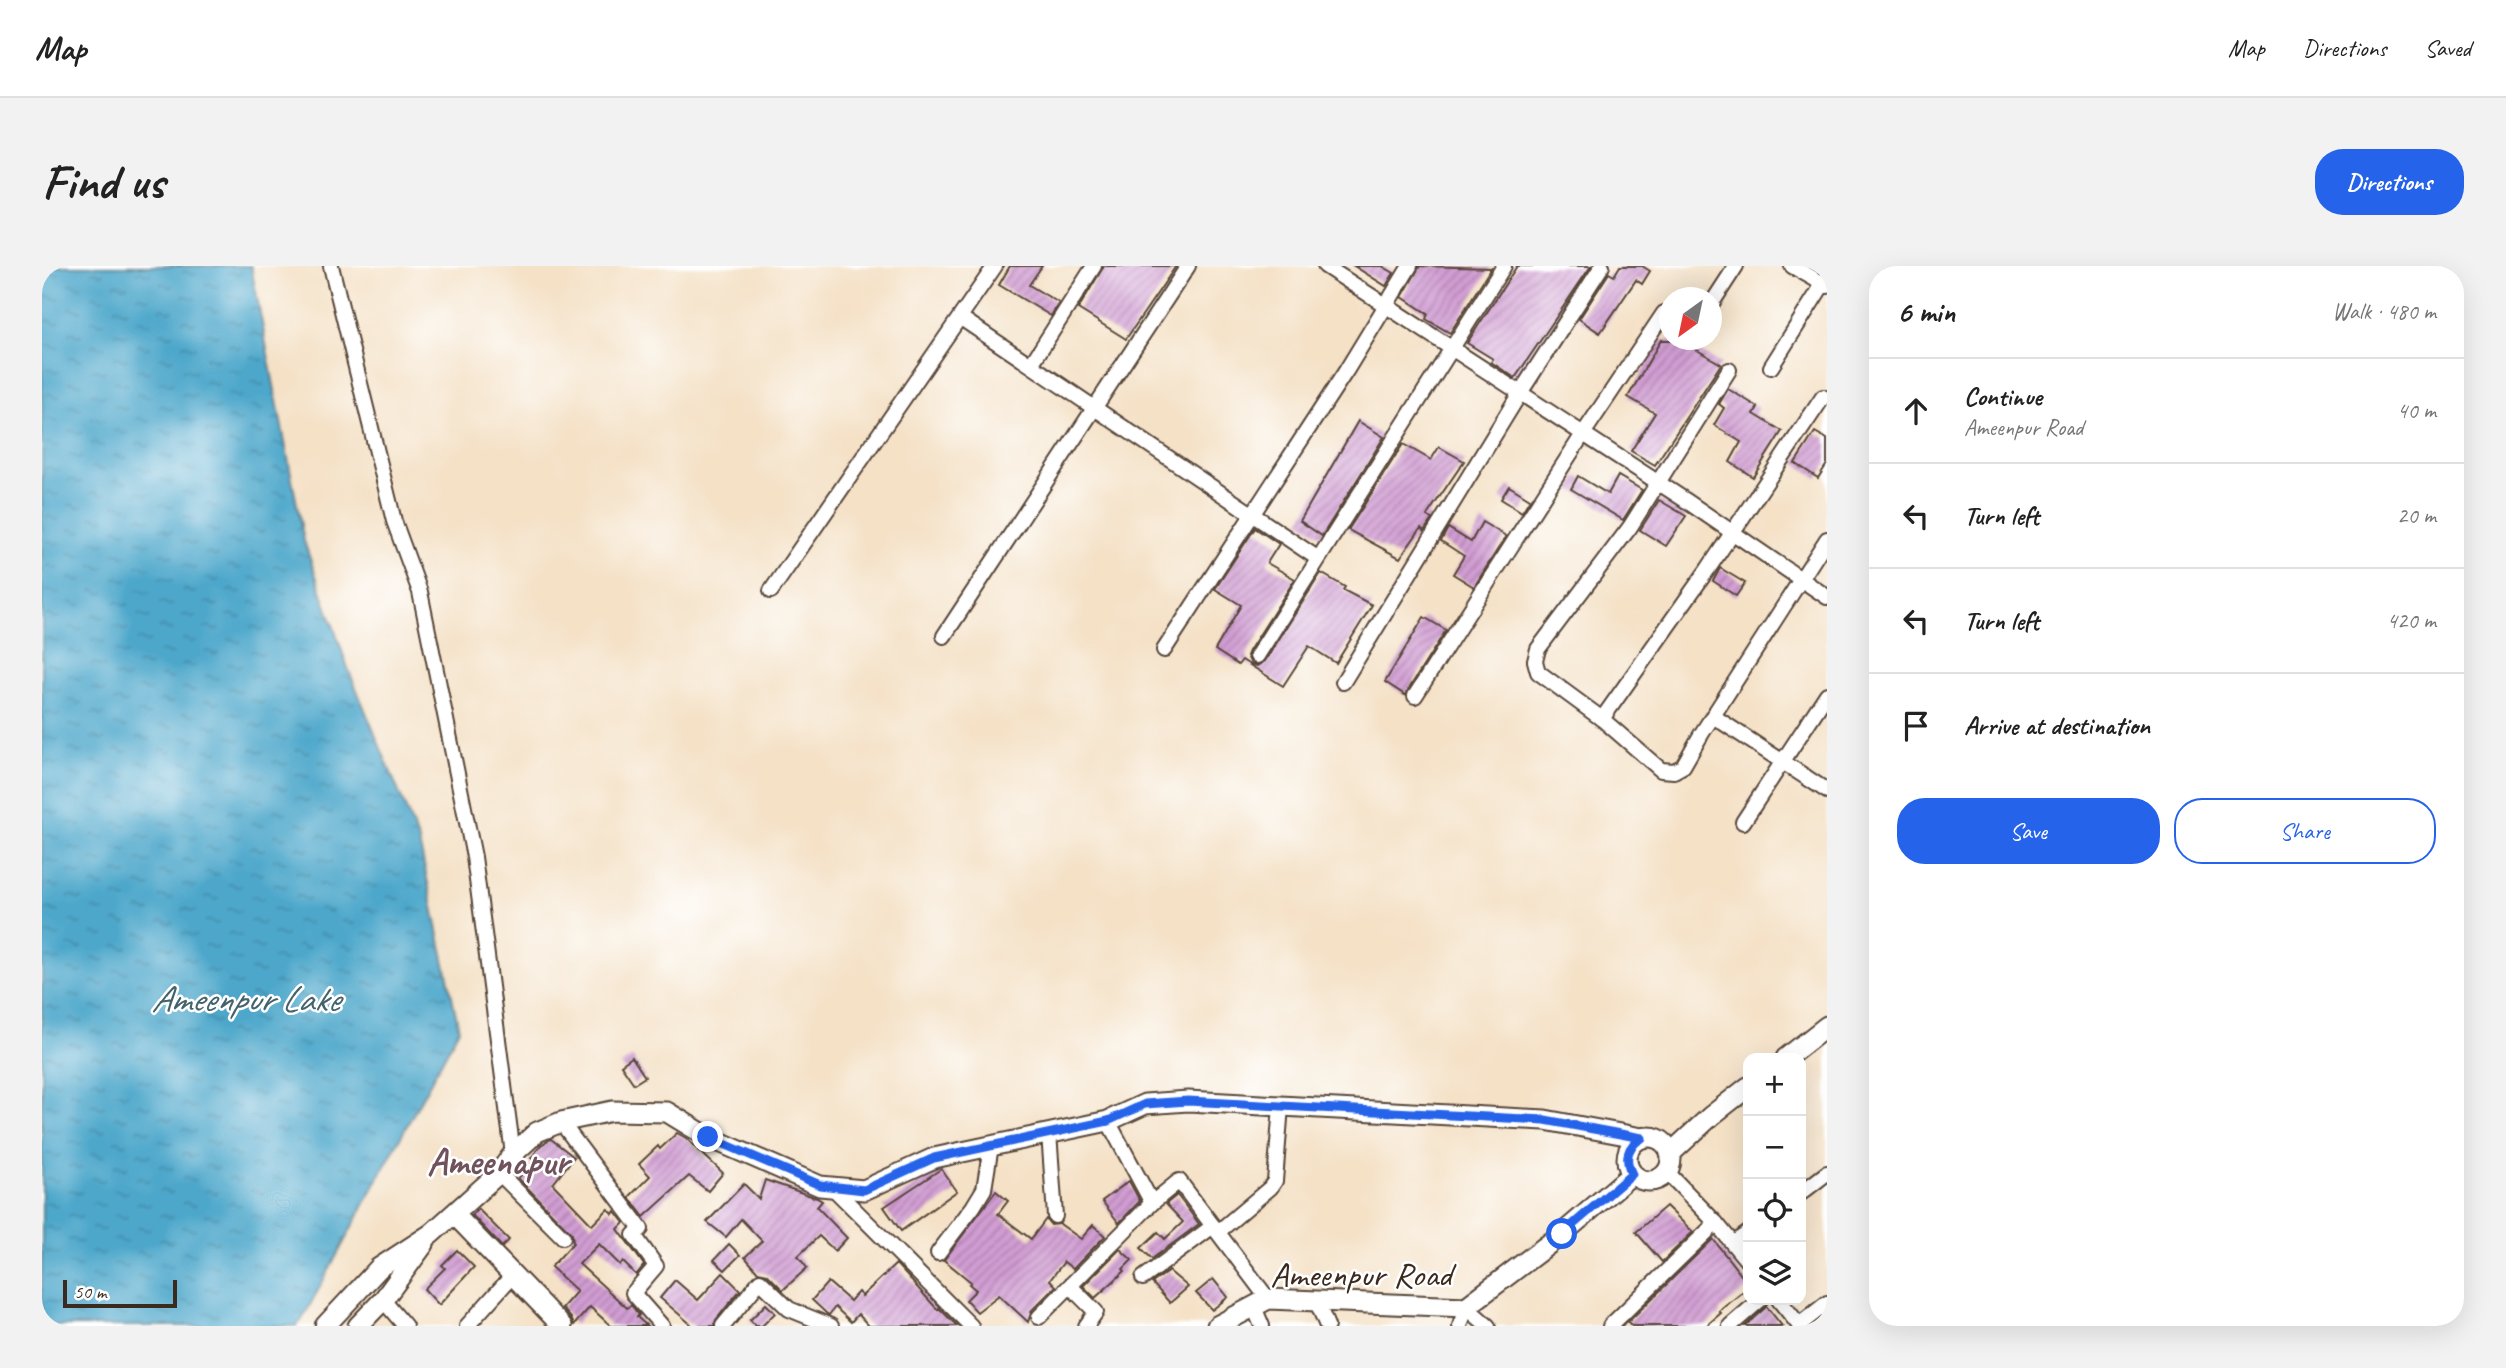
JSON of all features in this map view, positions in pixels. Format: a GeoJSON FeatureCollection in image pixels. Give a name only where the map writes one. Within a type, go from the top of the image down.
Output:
{"type":"FeatureCollection","features":[{"type":"Feature","properties":{"kind":"street"},"geometry":{"type":"LineString","coordinates":[[331,266],[394,521],[420,592],[474,857],[513,1154]]}},
{"type":"Feature","properties":{"kind":"street"},"geometry":{"type":"LineString","coordinates":[[771,591],[995,266]]}},
{"type":"Feature","properties":{"kind":"street"},"geometry":{"type":"LineString","coordinates":[[1032,363],[1094,266]]}},
{"type":"Feature","properties":{"kind":"street"},"geometry":{"type":"LineString","coordinates":[[944,636],[1188,266]]}},
{"type":"Feature","properties":{"kind":"street"},"geometry":{"type":"LineString","coordinates":[[1325,266],[1659,483],[1827,597]]}},
{"type":"Feature","properties":{"kind":"street"},"geometry":{"type":"LineString","coordinates":[[1164,650],[1346,370],[1410,266]]}},
{"type":"Feature","properties":{"kind":"street"},"geometry":{"type":"LineString","coordinates":[[1257,656],[1504,266]]}},
{"type":"Feature","properties":{"kind":"street"},"geometry":{"type":"LineString","coordinates":[[1343,682],[1520,393],[1602,266]]}},
{"type":"Feature","properties":{"kind":"street"},"geometry":{"type":"LineString","coordinates":[[1722,288],[1736,266]]}},
{"type":"Feature","properties":{"kind":"street"},"geometry":{"type":"LineString","coordinates":[[1771,368],[1826,283],[1792,266]]}},
{"type":"Feature","properties":{"kind":"street"},"geometry":{"type":"LineString","coordinates":[[961,318],[1032,363],[1317,558]]}},
{"type":"Feature","properties":{"kind":"street"},"geometry":{"type":"LineString","coordinates":[[1415,696],[1659,320]]}},
{"type":"Feature","properties":{"kind":"street"},"geometry":{"type":"LineString","coordinates":[[1729,369],[1630,527],[1538,649],[1535,661],[1538,672],[1602,719],[1661,770],[1674,771],[1683,766],[1827,539]]}},
{"type":"Feature","properties":{"kind":"street"},"geometry":{"type":"LineString","coordinates":[[1602,719],[1823,397]]}},
{"type":"Feature","properties":{"kind":"street"},"geometry":{"type":"LineString","coordinates":[[1743,822],[1782,762],[1823,710],[1827,694]]}},
{"type":"Feature","properties":{"kind":"street"},"geometry":{"type":"LineString","coordinates":[[1713,716],[1827,791]]}},
{"type":"Feature","properties":{"kind":"street"},"geometry":{"type":"LineString","coordinates":[[1792,1053],[1827,1026]]}},
{"type":"Feature","properties":{"kind":"street"},"geometry":{"type":"LineString","coordinates":[[1711,1116],[1631,1146],[1628,1167],[1632,1174],[1646,1181],[1653,1181],[1711,1116],[1743,1091]]}},
{"type":"Feature","properties":{"kind":"street"},"geometry":{"type":"LineString","coordinates":[[325,1326],[379,1268],[455,1215],[537,1132],[561,1122],[612,1111],[667,1112],[708,1137],[820,1185],[864,1190],[934,1158],[1108,1121],[1145,1104],[1188,1101],[1545,1120],[1649,1138],[1667,1146],[1669,1162],[1743,1256]]}},
{"type":"Feature","properties":{"kind":"street"},"geometry":{"type":"LineString","coordinates":[[1143,1278],[1270,1188],[1275,1181],[1281,1106]]}},
{"type":"Feature","properties":{"kind":"street"},"geometry":{"type":"LineString","coordinates":[[1108,1121],[1152,1203]]}},
{"type":"Feature","properties":{"kind":"street"},"geometry":{"type":"LineString","coordinates":[[561,1122],[641,1229],[634,1235],[656,1266],[633,1293],[662,1326]]}},
{"type":"Feature","properties":{"kind":"street"},"geometry":{"type":"LineString","coordinates":[[1049,1133],[1055,1216]]}},
{"type":"Feature","properties":{"kind":"street"},"geometry":{"type":"LineString","coordinates":[[938,1253],[984,1189],[991,1146]]}},
{"type":"Feature","properties":{"kind":"street"},"geometry":{"type":"LineString","coordinates":[[499,1173],[564,1237]]}},
{"type":"Feature","properties":{"kind":"street"},"geometry":{"type":"LineString","coordinates":[[1806,1189],[1827,1173]]}},
{"type":"Feature","properties":{"kind":"street","name":"Ameenpur Road"},"geometry":{"type":"LineString","coordinates":[[1217,1326],[1261,1303],[1317,1302],[1463,1317],[1632,1174]]}},
{"type":"Feature","properties":{"kind":"street"},"geometry":{"type":"LineString","coordinates":[[1039,1317],[1152,1203],[1179,1181],[1215,1229],[1261,1303],[1262,1326]]}},
{"type":"Feature","properties":{"kind":"street"},"geometry":{"type":"LineString","coordinates":[[833,1188],[971,1326]]}},
{"type":"Feature","properties":{"kind":"street"},"geometry":{"type":"LineString","coordinates":[[455,1215],[562,1326]]}},
{"type":"Feature","properties":{"kind":"street"},"geometry":{"type":"LineString","coordinates":[[1610,1326],[1716,1223]]}},
{"type":"Feature","properties":{"kind":"street"},"geometry":{"type":"LineString","coordinates":[[358,1326],[383,1300],[431,1234]]}},
{"type":"Feature","properties":{"kind":"street"},"geometry":{"type":"LineString","coordinates":[[1734,1244],[1743,1237]]}},
{"type":"Feature","properties":{"kind":"street"},"geometry":{"type":"LineString","coordinates":[[467,1326],[512,1276]]}},
{"type":"Feature","properties":{"kind":"street"},"geometry":{"type":"LineString","coordinates":[[723,1326],[760,1281],[789,1309],[831,1326]]}},
{"type":"Feature","properties":{"kind":"street"},"geometry":{"type":"LineString","coordinates":[[1070,1286],[1096,1312],[1086,1326]]}},
{"type":"Feature","properties":{"kind":"street"},"geometry":{"type":"LineString","coordinates":[[383,1300],[405,1326]]}},
{"type":"Feature","properties":{"kind":"street"},"geometry":{"type":"LineString","coordinates":[[1317,1302],[1327,1326]]}},
{"type":"Feature","properties":{"kind":"street"},"geometry":{"type":"LineString","coordinates":[[1783,1305],[1800,1326],[1827,1303]]}},
{"type":"Feature","properties":{"kind":"street"},"geometry":{"type":"LineString","coordinates":[[1730,1326],[1754,1305]]}},
{"type":"Feature","properties":{"kind":"street"},"geometry":{"type":"LineString","coordinates":[[1463,1317],[1488,1326]]}},
{"type":"Feature","properties":{"kind":"water","name":"Ameenpur Lake"},"geometry":{"type":"Polygon","coordinates":[[[42,266],[251,266],[304,541],[349,671],[419,841],[459,1029],[302,1320],[296,1326],[42,1326],[42,266]]]}},
{"type":"Feature","properties":{"kind":"building"},"geometry":{"type":"Polygon","coordinates":[[[1010,266],[1042,266],[1029,285],[1059,303],[1051,316],[999,285],[1010,266]]]}},
{"type":"Feature","properties":{"kind":"building"},"geometry":{"type":"Polygon","coordinates":[[[1104,266],[1176,266],[1126,339],[1078,309],[1104,266]]]}},
{"type":"Feature","properties":{"kind":"building"},"geometry":{"type":"Polygon","coordinates":[[[1354,266],[1382,266],[1394,273],[1386,286],[1354,266]]]}},
{"type":"Feature","properties":{"kind":"building"},"geometry":{"type":"Polygon","coordinates":[[[1420,266],[1491,268],[1450,333],[1426,319],[1428,314],[1402,297],[1420,266]]]}},
{"type":"Feature","properties":{"kind":"building"},"geometry":{"type":"Polygon","coordinates":[[[1517,266],[1591,266],[1515,378],[1491,362],[1493,359],[1467,343],[1517,266]]]}},
{"type":"Feature","properties":{"kind":"building"},"geometry":{"type":"Polygon","coordinates":[[[1620,266],[1642,266],[1650,271],[1642,284],[1636,280],[1600,333],[1579,319],[1609,273],[1614,276],[1620,266]]]}},
{"type":"Feature","properties":{"kind":"building"},"geometry":{"type":"Polygon","coordinates":[[[1659,343],[1659,350],[1697,350],[1721,364],[1655,465],[1631,451],[1655,413],[1628,397],[1659,343]]]}},
{"type":"Feature","properties":{"kind":"building"},"geometry":{"type":"Polygon","coordinates":[[[1728,389],[1758,407],[1754,414],[1782,431],[1753,477],[1730,462],[1741,442],[1714,425],[1724,408],[1719,404],[1728,389]]]}},
{"type":"Feature","properties":{"kind":"building"},"geometry":{"type":"Polygon","coordinates":[[[1358,421],[1384,437],[1322,536],[1300,521],[1358,421]]]}},
{"type":"Feature","properties":{"kind":"building"},"geometry":{"type":"Polygon","coordinates":[[[1815,432],[1827,439],[1827,464],[1818,478],[1795,463],[1815,432]]]}},
{"type":"Feature","properties":{"kind":"building"},"geometry":{"type":"Polygon","coordinates":[[[1403,444],[1431,460],[1439,447],[1464,461],[1428,514],[1432,519],[1424,531],[1421,528],[1400,558],[1348,530],[1403,444]]]}},
{"type":"Feature","properties":{"kind":"building"},"geometry":{"type":"Polygon","coordinates":[[[1578,476],[1608,494],[1618,476],[1642,490],[1623,520],[1571,489],[1578,476]]]}},
{"type":"Feature","properties":{"kind":"building"},"geometry":{"type":"Polygon","coordinates":[[[1509,486],[1530,499],[1522,512],[1501,499],[1509,486]]]}},
{"type":"Feature","properties":{"kind":"building"},"geometry":{"type":"Polygon","coordinates":[[[1659,500],[1686,516],[1666,546],[1640,530],[1659,500]]]}},
{"type":"Feature","properties":{"kind":"building"},"geometry":{"type":"Polygon","coordinates":[[[1482,522],[1506,536],[1474,587],[1453,574],[1464,556],[1441,541],[1448,528],[1471,542],[1482,522]]]}},
{"type":"Feature","properties":{"kind":"building"},"geometry":{"type":"Polygon","coordinates":[[[1255,528],[1279,544],[1267,563],[1295,579],[1249,651],[1247,656],[1251,664],[1257,666],[1265,661],[1321,573],[1345,587],[1343,590],[1372,605],[1336,663],[1309,646],[1283,686],[1242,660],[1238,665],[1215,650],[1241,605],[1215,589],[1255,528]]]}},
{"type":"Feature","properties":{"kind":"building"},"geometry":{"type":"Polygon","coordinates":[[[1720,568],[1745,583],[1736,596],[1713,581],[1720,568]]]}},
{"type":"Feature","properties":{"kind":"building"},"geometry":{"type":"Polygon","coordinates":[[[1424,617],[1446,630],[1405,695],[1385,682],[1424,617]]]}},
{"type":"Feature","properties":{"kind":"building"},"geometry":{"type":"Polygon","coordinates":[[[632,1057],[645,1077],[634,1084],[621,1065],[632,1057]]]}},
{"type":"Feature","properties":{"kind":"building"},"geometry":{"type":"Polygon","coordinates":[[[677,1133],[686,1138],[723,1173],[708,1191],[689,1176],[644,1217],[629,1197],[650,1176],[639,1164],[677,1133]]]}},
{"type":"Feature","properties":{"kind":"building"},"geometry":{"type":"Polygon","coordinates":[[[551,1139],[574,1157],[553,1184],[592,1225],[608,1209],[613,1214],[615,1211],[624,1223],[618,1229],[644,1265],[636,1275],[623,1262],[620,1265],[599,1244],[579,1264],[627,1308],[631,1305],[639,1315],[637,1317],[647,1326],[611,1326],[590,1307],[574,1325],[562,1308],[577,1291],[551,1267],[573,1243],[572,1234],[518,1178],[535,1161],[531,1158],[541,1145],[551,1139]]]}},
{"type":"Feature","properties":{"kind":"building"},"geometry":{"type":"Polygon","coordinates":[[[941,1169],[957,1191],[901,1231],[884,1207],[941,1169]]]}},
{"type":"Feature","properties":{"kind":"building"},"geometry":{"type":"Polygon","coordinates":[[[765,1180],[822,1201],[817,1207],[847,1238],[835,1251],[819,1236],[798,1256],[807,1268],[783,1290],[767,1274],[758,1272],[745,1257],[762,1241],[741,1219],[726,1237],[707,1222],[744,1184],[759,1199],[765,1180]]]}},
{"type":"Feature","properties":{"kind":"building"},"geometry":{"type":"Polygon","coordinates":[[[1129,1181],[1140,1201],[1119,1223],[1102,1201],[1129,1181]]]}},
{"type":"Feature","properties":{"kind":"building"},"geometry":{"type":"Polygon","coordinates":[[[996,1191],[1008,1201],[998,1214],[1031,1239],[1046,1219],[1051,1225],[1060,1224],[1081,1239],[1093,1225],[1105,1236],[1073,1269],[1064,1262],[1050,1280],[1056,1286],[1032,1310],[1028,1322],[999,1295],[977,1312],[966,1300],[976,1290],[969,1284],[971,1282],[944,1260],[996,1191]]]}},
{"type":"Feature","properties":{"kind":"building"},"geometry":{"type":"Polygon","coordinates":[[[1177,1195],[1199,1224],[1152,1259],[1141,1248],[1158,1232],[1165,1239],[1183,1222],[1166,1204],[1177,1195]]]}},
{"type":"Feature","properties":{"kind":"building"},"geometry":{"type":"Polygon","coordinates":[[[1666,1206],[1693,1232],[1662,1262],[1636,1232],[1666,1206]]]}},
{"type":"Feature","properties":{"kind":"building"},"geometry":{"type":"Polygon","coordinates":[[[478,1209],[509,1240],[502,1247],[472,1215],[478,1209]]]}},
{"type":"Feature","properties":{"kind":"building"},"geometry":{"type":"Polygon","coordinates":[[[1713,1239],[1743,1278],[1743,1292],[1719,1311],[1721,1313],[1706,1326],[1632,1326],[1628,1322],[1713,1239]]]}},
{"type":"Feature","properties":{"kind":"building"},"geometry":{"type":"Polygon","coordinates":[[[729,1244],[740,1255],[725,1270],[714,1260],[729,1244]]]}},
{"type":"Feature","properties":{"kind":"building"},"geometry":{"type":"Polygon","coordinates":[[[1120,1249],[1132,1260],[1123,1269],[1125,1271],[1095,1298],[1083,1286],[1120,1249]]]}},
{"type":"Feature","properties":{"kind":"building"},"geometry":{"type":"Polygon","coordinates":[[[457,1250],[474,1267],[439,1305],[424,1289],[445,1268],[442,1265],[457,1250]]]}},
{"type":"Feature","properties":{"kind":"building"},"geometry":{"type":"Polygon","coordinates":[[[896,1264],[938,1310],[939,1308],[957,1326],[869,1326],[858,1314],[851,1322],[835,1307],[829,1315],[812,1300],[828,1282],[850,1301],[858,1292],[862,1296],[896,1264]]]}},
{"type":"Feature","properties":{"kind":"building"},"geometry":{"type":"Polygon","coordinates":[[[1169,1271],[1188,1287],[1170,1303],[1152,1283],[1169,1271]]]}},
{"type":"Feature","properties":{"kind":"building"},"geometry":{"type":"Polygon","coordinates":[[[723,1273],[740,1290],[714,1326],[693,1326],[660,1298],[675,1280],[698,1300],[723,1273]]]}},
{"type":"Feature","properties":{"kind":"building"},"geometry":{"type":"Polygon","coordinates":[[[1213,1279],[1228,1297],[1212,1310],[1196,1293],[1213,1279]]]}},
{"type":"Feature","properties":{"kind":"building"},"geometry":{"type":"Polygon","coordinates":[[[766,1304],[775,1313],[762,1326],[756,1326],[750,1320],[766,1304]]]}},
{"type":"Feature","properties":{"kind":"building"},"geometry":{"type":"Polygon","coordinates":[[[1766,1307],[1782,1326],[1745,1326],[1766,1307]]]}},
{"type":"Feature","properties":{"kind":"district","name":"Ameenapur"},"geometry":{"type":"Point","coordinates":[498,1161]}},
{"type":"Feature","properties":{"kind":"route"},"geometry":{"type":"LineString","coordinates":[[708,1137],[820,1185],[864,1190],[934,1158],[1108,1121],[1145,1104],[1188,1101],[1545,1120],[1642,1138],[1631,1146],[1628,1153],[1628,1167],[1632,1174],[1562,1234]]}}]}
